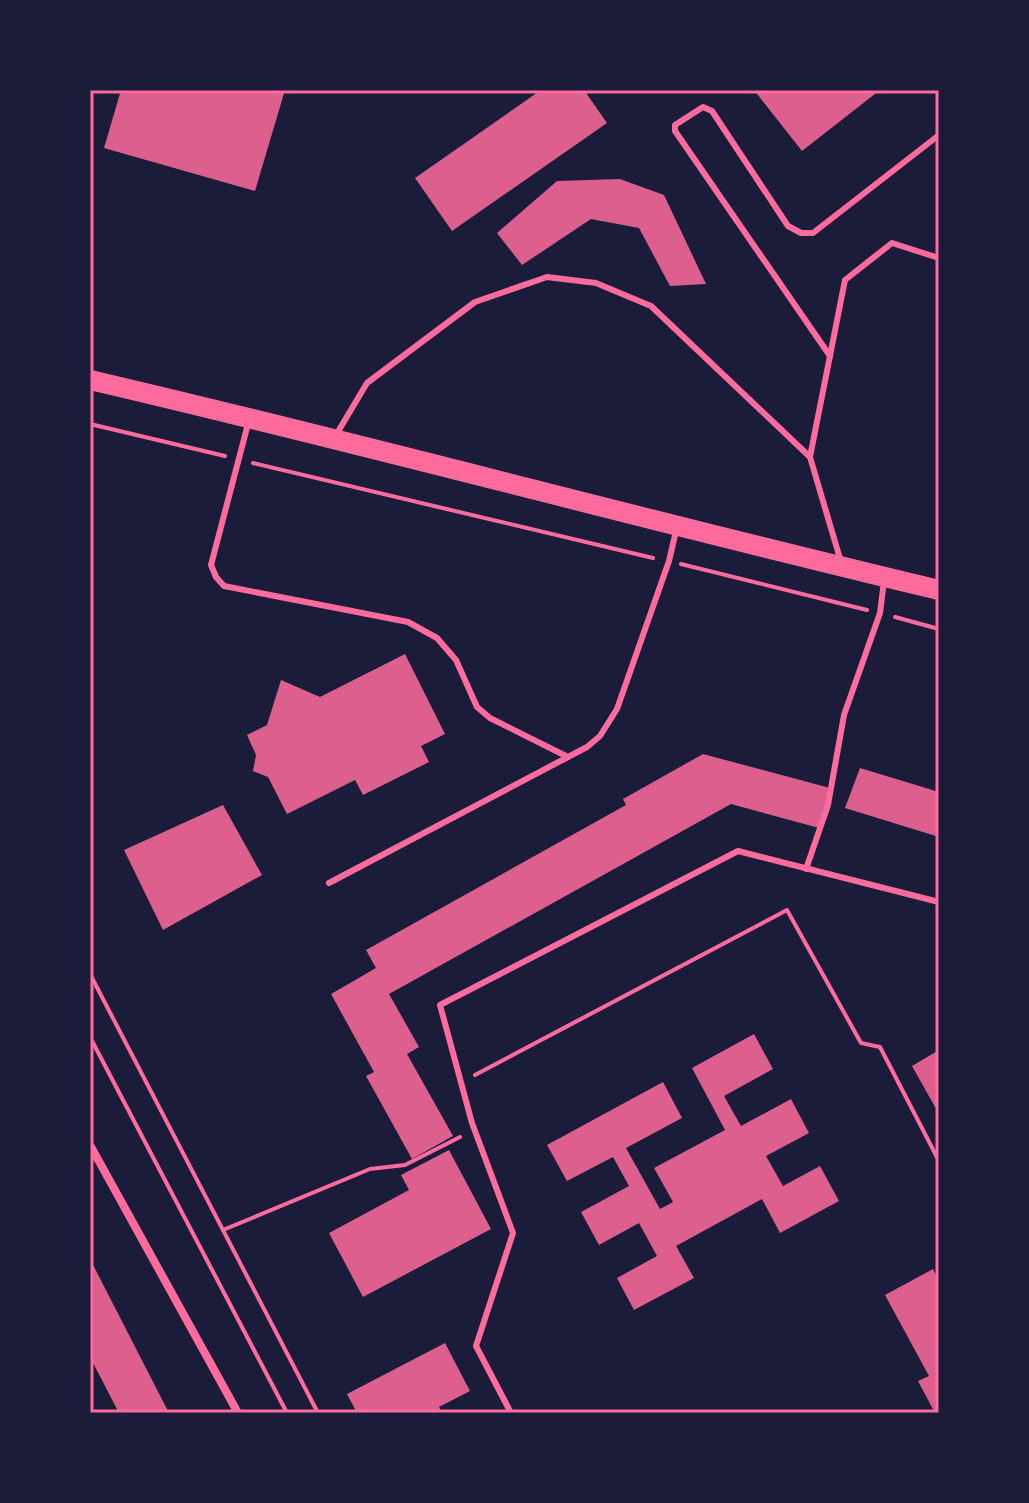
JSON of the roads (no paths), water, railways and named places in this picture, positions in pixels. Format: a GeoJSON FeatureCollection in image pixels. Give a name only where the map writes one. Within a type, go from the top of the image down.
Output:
{"type":"FeatureCollection","features":[{"type":"Feature","properties":{"kind":"main road"},"geometry":{"type":"LineString","coordinates":[[90,380],[334,438],[677,528],[939,590]]}},
{"type":"Feature","properties":{"kind":"street"},"geometry":{"type":"LineString","coordinates":[[90,1145],[238,1413]]}},
{"type":"Feature","properties":{"kind":"lane"},"geometry":{"type":"LineString","coordinates":[[830,356],[675,131],[675,125],[703,107],[712,111],[788,226],[801,233],[813,233],[939,135]]}},
{"type":"Feature","properties":{"kind":"lane"},"geometry":{"type":"LineString","coordinates":[[843,568],[810,457],[845,280],[892,243],[939,258]]}},
{"type":"Feature","properties":{"kind":"lane"},"geometry":{"type":"LineString","coordinates":[[334,438],[367,383],[475,302],[547,277],[596,283],[651,306],[810,457]]}},
{"type":"Feature","properties":{"kind":"lane"},"geometry":{"type":"LineString","coordinates":[[250,418],[211,565],[224,586],[408,622],[437,638],[456,660],[477,707],[490,718],[568,757]]}},
{"type":"Feature","properties":{"kind":"lane"},"geometry":{"type":"LineString","coordinates":[[329,883],[568,757],[600,736],[617,709],[669,561],[677,528]]}},
{"type":"Feature","properties":{"kind":"lane"},"geometry":{"type":"LineString","coordinates":[[806,869],[828,805],[844,715],[880,613],[885,578]]}},
{"type":"Feature","properties":{"kind":"lane"},"geometry":{"type":"LineString","coordinates":[[511,1413],[476,1346],[513,1233],[472,1123],[440,1005],[738,851],[939,902]]}}]}
